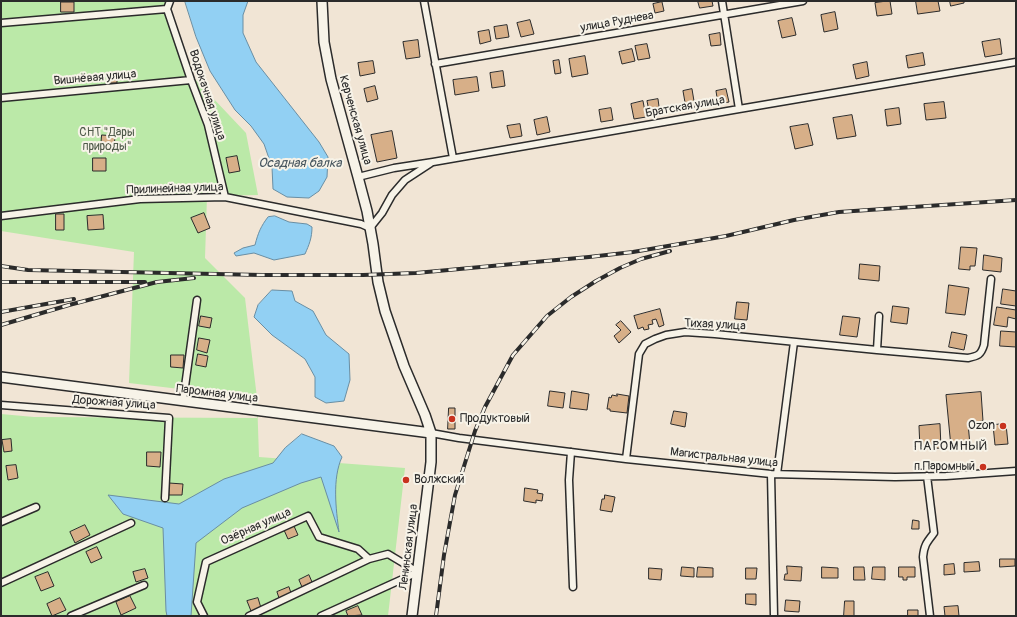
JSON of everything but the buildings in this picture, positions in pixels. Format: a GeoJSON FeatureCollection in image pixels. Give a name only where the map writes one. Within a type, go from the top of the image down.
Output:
{"type":"FeatureCollection","features":[{"type":"Feature","properties":{"kind":"street"},"geometry":{"type":"LineString","coordinates":[[1,23],[167,9],[170,1]]}},
{"type":"Feature","properties":{"kind":"street","name":"Керченская улица"},"geometry":{"type":"LineString","coordinates":[[322,1],[324,42],[331,79],[358,176],[373,244]]}},
{"type":"Feature","properties":{"kind":"street"},"geometry":{"type":"LineString","coordinates":[[424,1],[453,158]]}},
{"type":"Feature","properties":{"kind":"street"},"geometry":{"type":"LineString","coordinates":[[722,1],[739,109]]}},
{"type":"Feature","properties":{"kind":"street","name":"улица Руднева"},"geometry":{"type":"LineString","coordinates":[[435,64],[803,1]]}},
{"type":"Feature","properties":{"kind":"street","name":"Водокачная улица"},"geometry":{"type":"LineString","coordinates":[[167,9],[208,125],[225,197]]}},
{"type":"Feature","properties":{"kind":"street","name":"Братская улица"},"geometry":{"type":"LineString","coordinates":[[358,176],[394,168],[1016,62]]}},
{"type":"Feature","properties":{"kind":"street","name":"Вишнёвая улица"},"geometry":{"type":"LineString","coordinates":[[1,98],[191,80]]}},
{"type":"Feature","properties":{"kind":"street"},"geometry":{"type":"LineString","coordinates":[[370,228],[382,213],[392,195],[405,180],[433,162]]}},
{"type":"Feature","properties":{"kind":"street","name":"Прилинейная улица"},"geometry":{"type":"LineString","coordinates":[[1,216],[140,199],[225,197],[361,224],[370,228]]}},
{"type":"Feature","properties":{"kind":"street","name":"Ленинская улица"},"geometry":{"type":"LineString","coordinates":[[373,244],[378,282],[385,311],[404,366],[425,415],[431,434],[431,462],[412,616]]}},
{"type":"Feature","properties":{"kind":"street","name":"Тихая улица"},"geometry":{"type":"LineString","coordinates":[[626,459],[639,354],[645,344],[655,339],[666,335],[685,332],[968,358],[974,357],[979,355],[984,345],[992,279]]}},
{"type":"Feature","properties":{"kind":"street"},"geometry":{"type":"LineString","coordinates":[[183,402],[197,300]]}},
{"type":"Feature","properties":{"kind":"street"},"geometry":{"type":"LineString","coordinates":[[877,350],[879,316]]}},
{"type":"Feature","properties":{"kind":"street"},"geometry":{"type":"LineString","coordinates":[[774,616],[774,474],[794,342]]}},
{"type":"Feature","properties":{"kind":"street","name":"Паромная улица"},"geometry":{"type":"LineString","coordinates":[[1,377],[431,434]]}},
{"type":"Feature","properties":{"kind":"street","name":"Дорожная улица"},"geometry":{"type":"LineString","coordinates":[[1,406],[169,418],[165,498]]}},
{"type":"Feature","properties":{"kind":"street","name":"Магистральная улица"},"geometry":{"type":"LineString","coordinates":[[431,434],[626,459],[774,474],[895,477],[946,476],[1016,471]]}},
{"type":"Feature","properties":{"kind":"street"},"geometry":{"type":"LineString","coordinates":[[571,452],[569,480],[573,587]]}},
{"type":"Feature","properties":{"kind":"street"},"geometry":{"type":"LineString","coordinates":[[927,476],[934,533],[924,549],[930,616]]}},
{"type":"Feature","properties":{"kind":"street"},"geometry":{"type":"LineString","coordinates":[[1,522],[36,507]]}},
{"type":"Feature","properties":{"kind":"street","name":"Озёрная улица"},"geometry":{"type":"LineString","coordinates":[[204,616],[197,602],[206,562],[308,516],[319,538],[358,549],[369,559]]}},
{"type":"Feature","properties":{"kind":"street"},"geometry":{"type":"LineString","coordinates":[[1,583],[131,523]]}},
{"type":"Feature","properties":{"kind":"street"},"geometry":{"type":"LineString","coordinates":[[249,616],[369,559],[388,554],[418,572]]}},
{"type":"Feature","properties":{"kind":"street"},"geometry":{"type":"LineString","coordinates":[[321,616],[418,572]]}},
{"type":"Feature","properties":{"kind":"street"},"geometry":{"type":"LineString","coordinates":[[71,616],[144,585]]}},
{"type":"Feature","properties":{"kind":"green space","name":"СНТ \"Дары природы\""},"geometry":{"type":"Polygon","coordinates":[[[1,1],[169,1],[170,9],[194,78],[246,133],[258,195],[207,196],[205,258],[245,298],[257,398],[259,457],[405,468],[388,616],[1,616],[1,414],[34,417],[257,418],[256,398],[129,383],[134,252],[1,231],[1,1]]]}},
{"type":"Feature","properties":{"kind":"water","name":"Осадная балка"},"geometry":{"type":"Polygon","coordinates":[[[185,1],[248,1],[243,15],[243,33],[256,62],[319,142],[328,157],[327,177],[319,191],[309,198],[287,197],[273,189],[272,167],[264,144],[251,126],[235,110],[210,71],[196,37],[185,1]]]}},
{"type":"Feature","properties":{"kind":"water"},"geometry":{"type":"Polygon","coordinates":[[[275,216],[289,222],[307,224],[312,227],[310,241],[305,254],[274,260],[254,253],[236,256],[234,253],[243,248],[255,245],[260,230],[268,217],[275,216]]]}},
{"type":"Feature","properties":{"kind":"water"},"geometry":{"type":"Polygon","coordinates":[[[272,290],[292,291],[295,301],[313,311],[326,335],[349,354],[350,380],[344,401],[326,403],[315,397],[315,377],[305,359],[272,335],[254,317],[258,305],[272,290]]]}},
{"type":"Feature","properties":{"kind":"water"},"geometry":{"type":"Polygon","coordinates":[[[302,434],[334,446],[342,457],[336,484],[336,504],[339,532],[321,477],[301,483],[242,508],[196,543],[191,616],[167,616],[163,528],[123,514],[108,495],[179,504],[224,479],[273,463],[285,448],[302,434]]]}},
{"type":"Feature","properties":{"kind":"railway"},"geometry":{"type":"LineString","coordinates":[[1,266],[28,270],[262,275],[363,275],[416,273],[633,252],[726,236],[794,220],[839,212],[1016,200]]}},
{"type":"Feature","properties":{"kind":"railway"},"geometry":{"type":"LineString","coordinates":[[436,616],[444,555],[455,495],[475,431],[485,407],[513,355],[547,316],[571,297],[620,268],[641,259],[670,251]]}},
{"type":"Feature","properties":{"kind":"railway"},"geometry":{"type":"LineString","coordinates":[[1,325],[69,305],[157,282],[194,278]]}},
{"type":"Feature","properties":{"kind":"railway"},"geometry":{"type":"LineString","coordinates":[[1,282],[145,282]]}},
{"type":"Feature","properties":{"kind":"railway"},"geometry":{"type":"LineString","coordinates":[[1,312],[74,299]]}},
{"type":"Feature","properties":{"kind":"place","name":"Продуктовый"},"geometry":{"type":"Point","coordinates":[452,419]}},
{"type":"Feature","properties":{"kind":"place","name":"Ozon"},"geometry":{"type":"Point","coordinates":[1003,426]}},
{"type":"Feature","properties":{"kind":"place","name":"п.Паромный"},"geometry":{"type":"Point","coordinates":[983,467]}},
{"type":"Feature","properties":{"kind":"place","name":"Волжский"},"geometry":{"type":"Point","coordinates":[406,480]}},
{"type":"Feature","properties":{"kind":"district","name":"ПАРОМНЫЙ"},"geometry":{"type":"Point","coordinates":[951,447]}}]}
